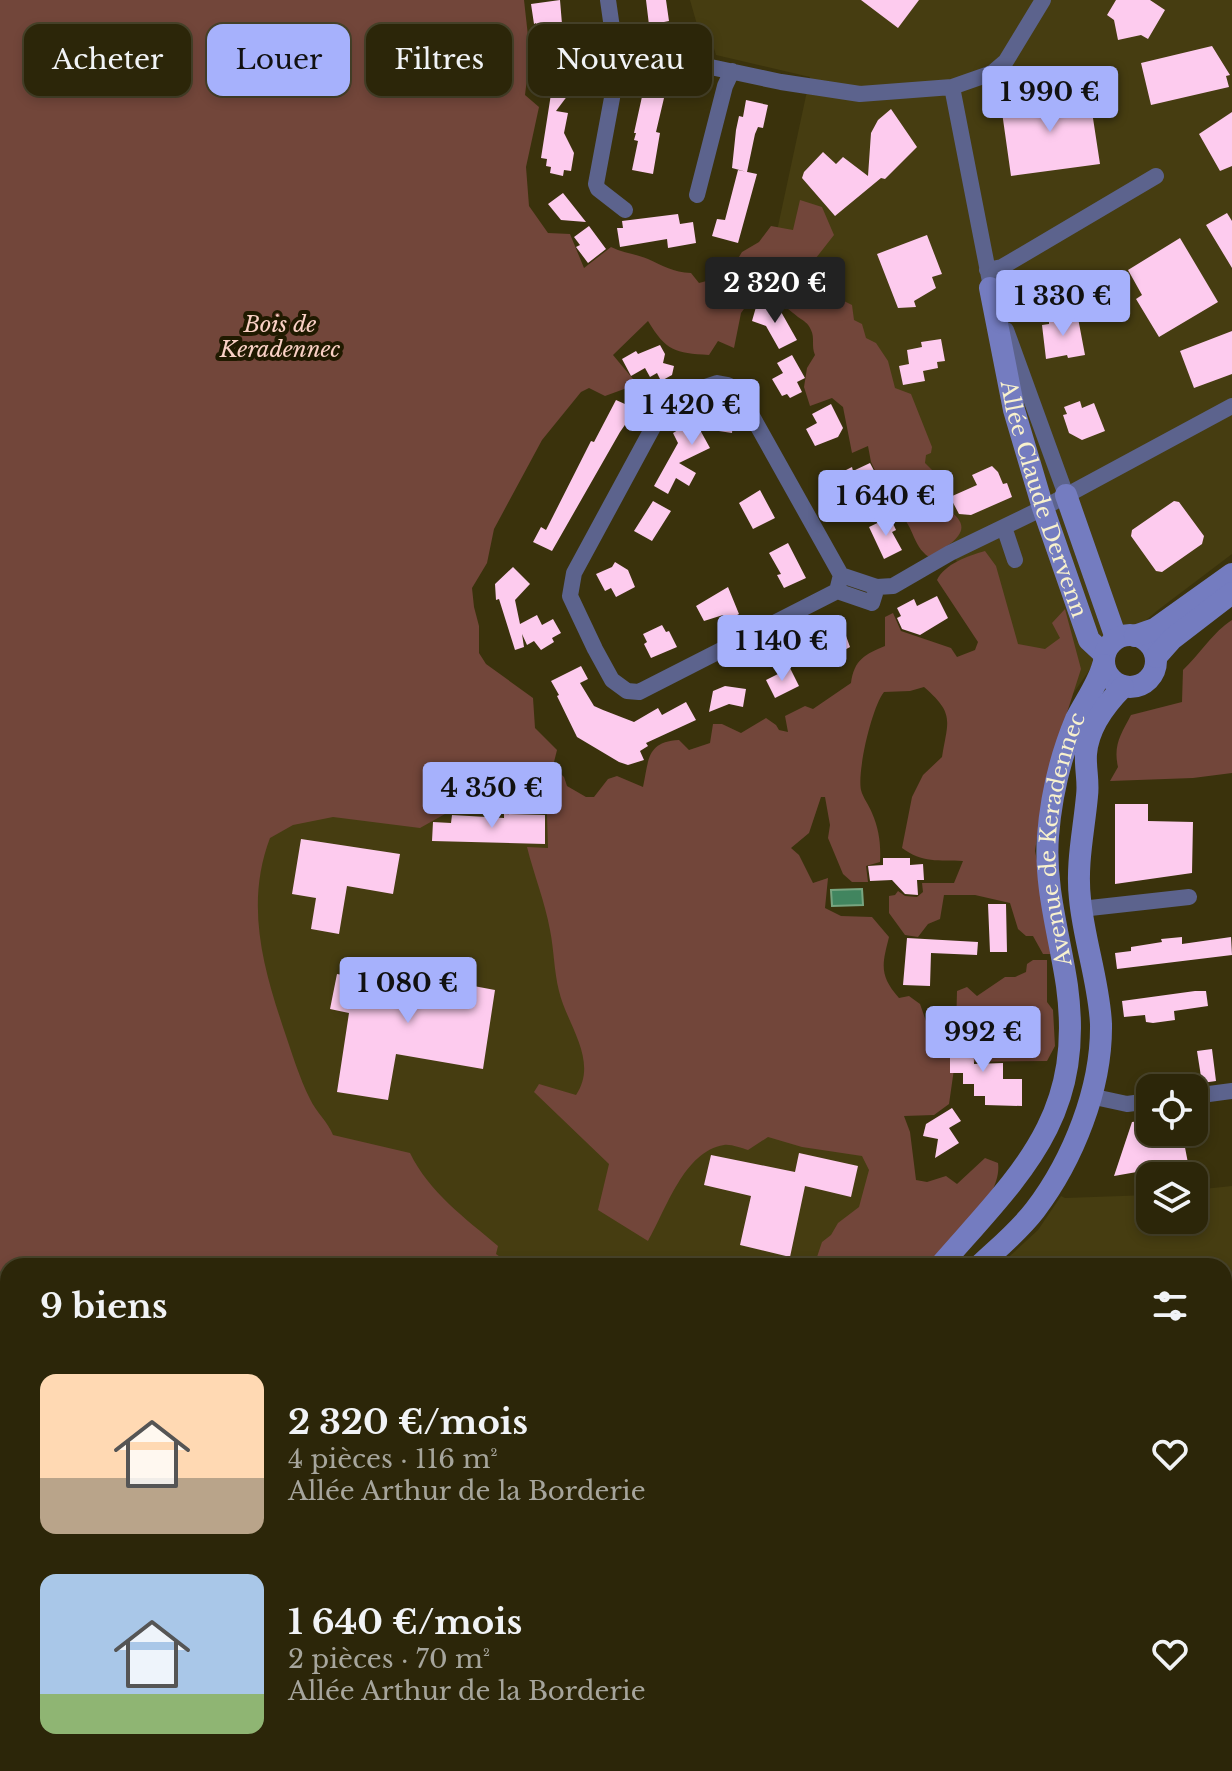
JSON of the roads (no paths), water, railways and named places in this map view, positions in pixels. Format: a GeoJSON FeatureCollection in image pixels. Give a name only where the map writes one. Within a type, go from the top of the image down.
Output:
{"type":"FeatureCollection","features":[{"type":"Feature","properties":{"kind":"street"},"geometry":{"type":"LineString","coordinates":[[608,0],[611,24]]}},
{"type":"Feature","properties":{"kind":"street"},"geometry":{"type":"LineString","coordinates":[[712,67],[860,94],[880,95],[952,87],[982,78],[999,68],[1043,0]]}},
{"type":"Feature","properties":{"kind":"street"},"geometry":{"type":"LineString","coordinates":[[697,195],[725,86],[732,71]]}},
{"type":"Feature","properties":{"kind":"street","name":"Allée Claude Dervenn"},"geometry":{"type":"LineString","coordinates":[[952,87],[1008,385],[1043,508],[1089,640],[1115,648]]}},
{"type":"Feature","properties":{"kind":"street"},"geometry":{"type":"LineString","coordinates":[[612,96],[596,184],[625,210]]}},
{"type":"Feature","properties":{"kind":"street"},"geometry":{"type":"LineString","coordinates":[[989,279],[1002,267],[1156,176]]}},
{"type":"Feature","properties":{"kind":"street","name":"Allée Claude Dervenn"},"geometry":{"type":"LineString","coordinates":[[989,279],[1066,495],[1115,648]]}},
{"type":"Feature","properties":{"kind":"street"},"geometry":{"type":"LineString","coordinates":[[839,583],[738,391],[717,383],[688,395],[658,418],[574,573],[570,596],[612,680],[627,691],[639,692],[839,583],[893,586],[950,553],[1043,508],[1232,406]]}},
{"type":"Feature","properties":{"kind":"street"},"geometry":{"type":"LineString","coordinates":[[1004,527],[1015,560]]}},
{"type":"Feature","properties":{"kind":"street"},"geometry":{"type":"LineString","coordinates":[[1115,648],[1155,629],[1232,574]]}},
{"type":"Feature","properties":{"kind":"street"},"geometry":{"type":"LineString","coordinates":[[1156,657],[1172,639],[1232,593]]}},
{"type":"Feature","properties":{"kind":"street"},"geometry":{"type":"LineString","coordinates":[[1150,644],[1156,657],[1155,670],[1145,683],[1137,687],[1123,687],[1109,678],[1115,648],[1150,644]]}},
{"type":"Feature","properties":{"kind":"street","name":"Avenue de Keradennec"},"geometry":{"type":"LineString","coordinates":[[947,1258],[1034,1154],[1061,1095],[1069,1051],[1070,1009],[1049,878],[1048,839],[1065,751],[1076,720],[1115,648]]}},
{"type":"Feature","properties":{"kind":"street","name":"Avenue de Keradennec"},"geometry":{"type":"LineString","coordinates":[[987,1258],[1034,1211],[1057,1178],[1090,1096],[1100,1042],[1100,1012],[1081,909],[1079,881],[1088,793],[1088,743],[1107,704],[1123,687]]}},
{"type":"Feature","properties":{"kind":"street","name":"Avenue de Keradennec"},"geometry":{"type":"LineString","coordinates":[[1081,909],[1189,897]]}},
{"type":"Feature","properties":{"kind":"street"},"geometry":{"type":"LineString","coordinates":[[1208,1094],[1232,1091]]}},
{"type":"Feature","properties":{"kind":"street"},"geometry":{"type":"LineString","coordinates":[[1090,1096],[1121,1104],[1136,1102]]}},
{"type":"Feature","properties":{"kind":"park label","name":"Bois de Keradennec"},"geometry":{"type":"Point","coordinates":[280,336]}}]}
